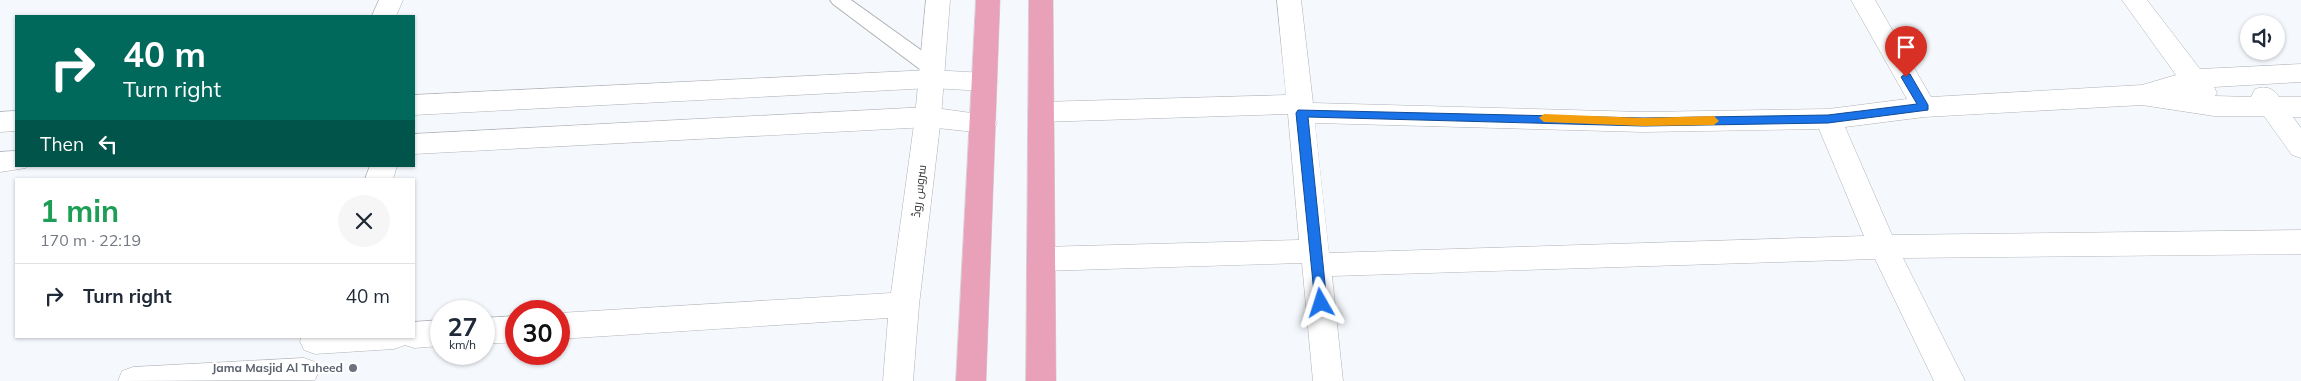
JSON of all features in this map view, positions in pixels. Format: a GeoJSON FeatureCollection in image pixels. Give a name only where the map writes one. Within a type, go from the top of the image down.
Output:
{"type":"FeatureCollection","features":[{"type":"Feature","properties":{"kind":"main road"},"geometry":{"type":"LineString","coordinates":[[971,381],[988,0]]}},
{"type":"Feature","properties":{"kind":"main road"},"geometry":{"type":"LineString","coordinates":[[1041,0],[1042,381]]}},
{"type":"Feature","properties":{"kind":"street"},"geometry":{"type":"LineString","coordinates":[[384,15],[391,0]]}},
{"type":"Feature","properties":{"kind":"street","name":"سروس روڈ"},"geometry":{"type":"LineString","coordinates":[[898,381],[904,305],[928,117],[938,0]]}},
{"type":"Feature","properties":{"kind":"street"},"geometry":{"type":"LineString","coordinates":[[1290,0],[1328,381]]}},
{"type":"Feature","properties":{"kind":"street"},"geometry":{"type":"LineString","coordinates":[[1863,0],[1924,107]]}},
{"type":"Feature","properties":{"kind":"street"},"geometry":{"type":"LineString","coordinates":[[2134,0],[2214,106]]}},
{"type":"Feature","properties":{"kind":"street"},"geometry":{"type":"LineString","coordinates":[[415,105],[932,73],[985,82]]}},
{"type":"Feature","properties":{"kind":"street"},"geometry":{"type":"LineString","coordinates":[[2142,95],[2194,79],[2301,73]]}},
{"type":"Feature","properties":{"kind":"street"},"geometry":{"type":"LineString","coordinates":[[2248,76],[2301,148]]}},
{"type":"Feature","properties":{"kind":"street"},"geometry":{"type":"LineString","coordinates":[[1041,112],[1301,108],[1643,122],[1828,119],[1924,107],[2142,95],[2214,106],[2301,107]]}},
{"type":"Feature","properties":{"kind":"street"},"geometry":{"type":"LineString","coordinates":[[415,144],[928,117],[984,123]]}},
{"type":"Feature","properties":{"kind":"street"},"geometry":{"type":"LineString","coordinates":[[1828,119],[1883,247],[1950,381]]}},
{"type":"Feature","properties":{"kind":"street"},"geometry":{"type":"LineString","coordinates":[[0,122],[15,121]]}},
{"type":"Feature","properties":{"kind":"street"},"geometry":{"type":"LineString","coordinates":[[0,162],[15,161]]}},
{"type":"Feature","properties":{"kind":"street"},"geometry":{"type":"LineString","coordinates":[[1041,259],[1316,258],[1883,247],[2301,242]]}},
{"type":"Feature","properties":{"kind":"street"},"geometry":{"type":"LineString","coordinates":[[570,325],[904,305]]}},
{"type":"Feature","properties":{"kind":"street"},"geometry":{"type":"LineString","coordinates":[[415,335],[430,334]]}},
{"type":"Feature","properties":{"kind":"street"},"geometry":{"type":"LineString","coordinates":[[133,381],[302,376],[316,339],[342,338]]}},
{"type":"Feature","properties":{"kind":"lane"},"geometry":{"type":"LineString","coordinates":[[839,0],[932,73]]}},
{"type":"Feature","properties":{"kind":"slow traffic"},"geometry":{"type":"LineString","coordinates":[[1544,118],[1643,122],[1714,121]]}},
{"type":"Feature","properties":{"kind":"place","name":"Jama Masjid Al Tuheed"},"geometry":{"type":"Point","coordinates":[353,368]}},
{"type":"Feature","properties":{"kind":"route"},"geometry":{"type":"LineString","coordinates":[[1321,303],[1302,113],[1490,116],[1643,122],[1828,119],[1924,107],[1906,77]]}}]}
